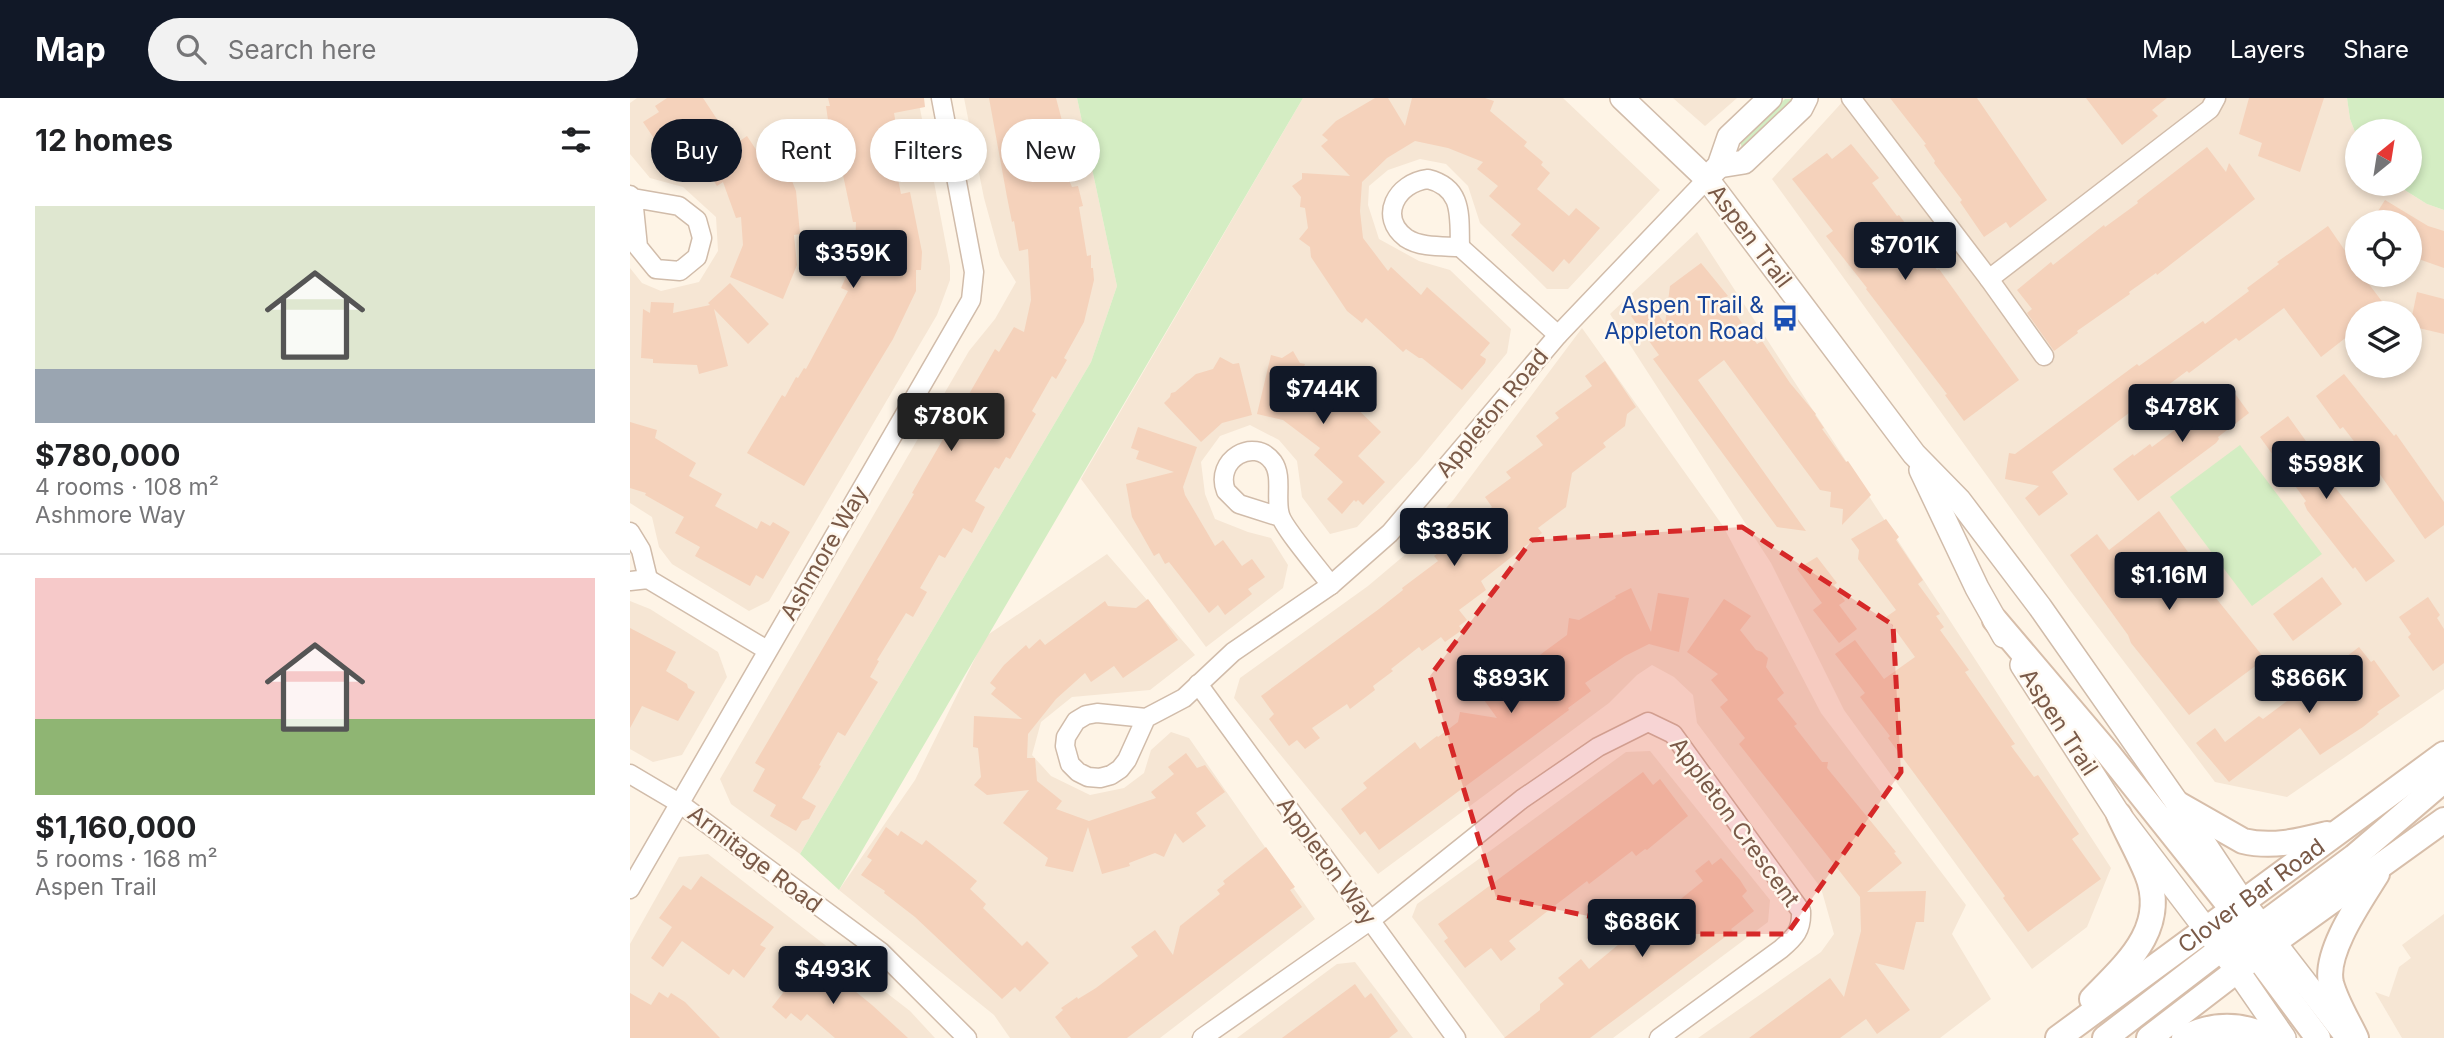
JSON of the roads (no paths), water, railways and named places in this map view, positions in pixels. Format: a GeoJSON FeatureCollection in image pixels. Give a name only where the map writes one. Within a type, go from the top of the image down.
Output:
{"type":"FeatureCollection","features":[{"type":"Feature","properties":{"kind":"main road"},"geometry":{"type":"LineString","coordinates":[[1995,620],[2106,752],[2318,1038]]}},
{"type":"Feature","properties":{"kind":"main road","name":"Clover Bar Road"},"geometry":{"type":"LineString","coordinates":[[2149,1038],[2338,832],[2444,754]]}},
{"type":"Feature","properties":{"kind":"main road"},"geometry":{"type":"LineString","coordinates":[[2105,1038],[2242,935],[2354,857],[2444,780]]}},
{"type":"Feature","properties":{"kind":"main road"},"geometry":{"type":"LineString","coordinates":[[2178,804],[2252,844],[2283,844],[2338,832]]}},
{"type":"Feature","properties":{"kind":"main road"},"geometry":{"type":"LineString","coordinates":[[2056,1038],[2126,964],[2147,936],[2153,901],[2152,889],[2119,815]]}},
{"type":"Feature","properties":{"kind":"main road","name":"Clover Bar Road"},"geometry":{"type":"LineString","coordinates":[[2056,1038],[2242,935],[2383,865],[2444,820]]}},
{"type":"Feature","properties":{"kind":"main road"},"geometry":{"type":"LineString","coordinates":[[2356,1038],[2331,981],[2333,957],[2348,923],[2383,865]]}},
{"type":"Feature","properties":{"kind":"main road"},"geometry":{"type":"LineString","coordinates":[[2184,1038],[2206,1029],[2228,1026],[2256,1031],[2270,1038]]}},
{"type":"Feature","properties":{"kind":"street","name":"Ashmore Way"},"geometry":{"type":"LineString","coordinates":[[630,889],[971,300],[974,271],[941,98]]}},
{"type":"Feature","properties":{"kind":"street","name":"Aspen Trail"},"geometry":{"type":"LineString","coordinates":[[1622,98],[1713,173],[1914,454],[1959,500],[2009,565],[2178,804],[2242,935]]}},
{"type":"Feature","properties":{"kind":"street"},"geometry":{"type":"LineString","coordinates":[[1713,173],[1729,137],[1770,98]]}},
{"type":"Feature","properties":{"kind":"street"},"geometry":{"type":"LineString","coordinates":[[1713,173],[1744,162],[1801,108],[1806,98]]}},
{"type":"Feature","properties":{"kind":"street"},"geometry":{"type":"LineString","coordinates":[[1850,98],[1989,279],[2044,356]]}},
{"type":"Feature","properties":{"kind":"street"},"geometry":{"type":"LineString","coordinates":[[1989,279],[2210,109],[2216,98]]}},
{"type":"Feature","properties":{"kind":"street","name":"Appleton Road"},"geometry":{"type":"LineString","coordinates":[[1146,718],[1184,698],[1233,652],[1331,585],[1390,533],[1558,335],[1713,173]]}},
{"type":"Feature","properties":{"kind":"street"},"geometry":{"type":"LineString","coordinates":[[1460,247],[1458,210],[1448,188],[1428,179],[1416,180],[1401,190],[1394,202],[1393,214],[1397,228],[1405,237],[1426,245],[1460,247],[1558,335]]}},
{"type":"Feature","properties":{"kind":"street"},"geometry":{"type":"LineString","coordinates":[[632,196],[679,206],[696,220],[702,238],[697,257],[680,271],[656,269],[638,247],[632,196]]}},
{"type":"Feature","properties":{"kind":"street","name":"Aspen Trail"},"geometry":{"type":"LineString","coordinates":[[1914,454],[1977,588],[1995,620],[2119,815],[2242,935]]}},
{"type":"Feature","properties":{"kind":"street"},"geometry":{"type":"LineString","coordinates":[[1280,517],[1331,585]]}},
{"type":"Feature","properties":{"kind":"street"},"geometry":{"type":"LineString","coordinates":[[630,532],[641,550],[639,580],[767,650]]}},
{"type":"Feature","properties":{"kind":"street","name":"Appleton Way"},"geometry":{"type":"LineString","coordinates":[[1198,684],[1456,1038]]}},
{"type":"Feature","properties":{"kind":"street"},"geometry":{"type":"LineString","coordinates":[[1097,713],[1146,718],[1126,760],[1120,769],[1111,775],[1088,777],[1070,764],[1065,746],[1066,737],[1076,721],[1097,713]]}},
{"type":"Feature","properties":{"kind":"street","name":"Appleton Crescent"},"geometry":{"type":"LineString","coordinates":[[1371,920],[1522,799],[1598,747],[1647,722],[1673,734],[1801,911],[1802,924],[1796,936],[1781,948],[1659,1038]]}},
{"type":"Feature","properties":{"kind":"street","name":"Armitage Road"},"geometry":{"type":"LineString","coordinates":[[630,774],[679,803],[881,952],[967,1038]]}},
{"type":"Feature","properties":{"kind":"street"},"geometry":{"type":"LineString","coordinates":[[1202,1038],[1371,920]]}},
{"type":"Feature","properties":{"kind":"street"},"geometry":{"type":"LineString","coordinates":[[2242,935],[2284,1038]]}},
{"type":"Feature","properties":{"kind":"street"},"geometry":{"type":"LineString","coordinates":[[2242,935],[2348,1038]]}},
{"type":"Feature","properties":{"kind":"place","name":"Aspen Trail & Appleton Road"},"geometry":{"type":"Point","coordinates":[1785,318]}}]}
